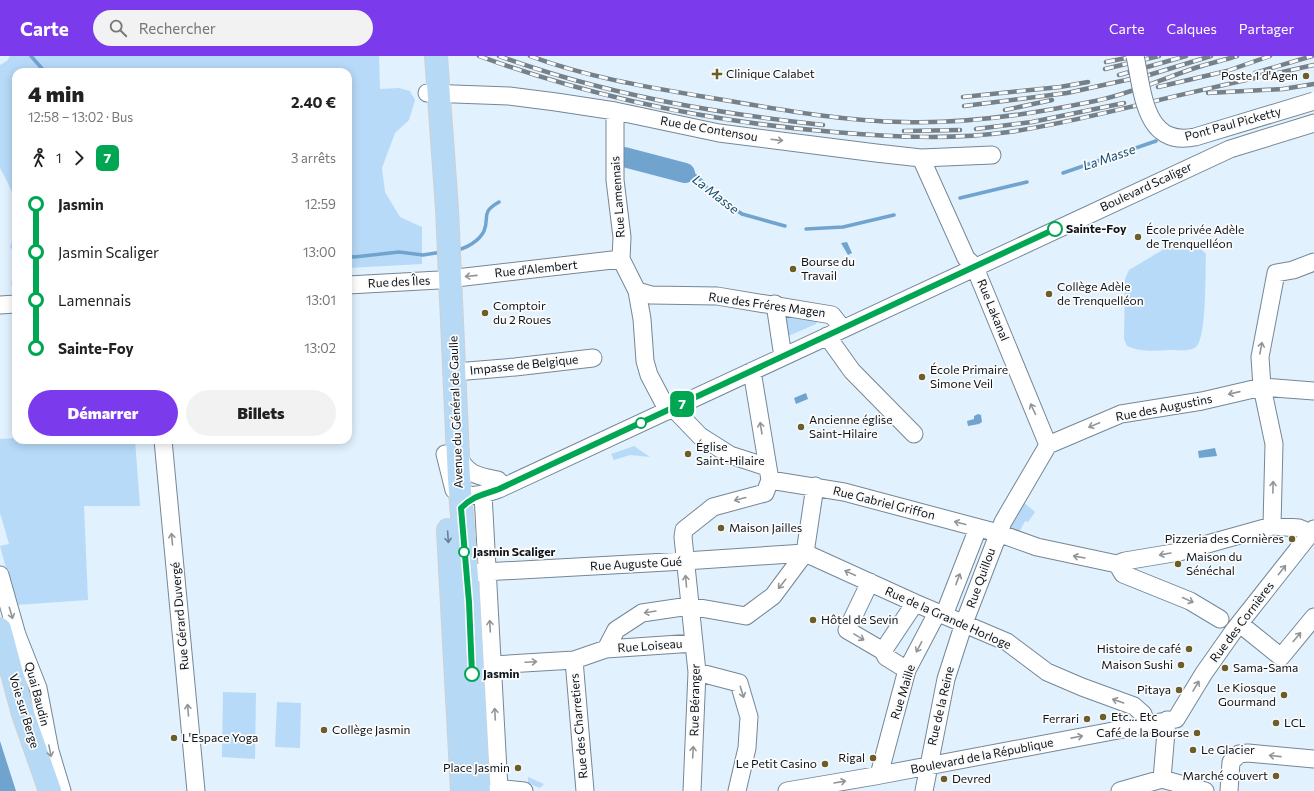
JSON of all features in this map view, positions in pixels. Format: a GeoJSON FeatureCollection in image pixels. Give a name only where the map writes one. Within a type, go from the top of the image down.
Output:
{"type":"FeatureCollection","features":[{"type":"Feature","properties":{"kind":"main road","name":"Avenue du Général de Gaulle"},"geometry":{"type":"LineString","coordinates":[[430,57],[442,242],[441,277],[444,365],[451,454],[463,495],[477,573],[491,790]]}},
{"type":"Feature","properties":{"kind":"main road","name":"Avenue du Général de Gaulle"},"geometry":{"type":"LineString","coordinates":[[441,277],[455,372],[451,454]]}},
{"type":"Feature","properties":{"kind":"main road"},"geometry":{"type":"LineString","coordinates":[[462,791],[459,713],[456,684],[463,495]]}},
{"type":"Feature","properties":{"kind":"main road","name":"Voie sur Berge"},"geometry":{"type":"LineString","coordinates":[[0,629],[23,714],[50,791]]}},
{"type":"Feature","properties":{"kind":"street","name":"Pont Paul Picketty"},"geometry":{"type":"LineString","coordinates":[[1135,56],[1152,122],[1162,133],[1175,138],[1183,139],[1195,136],[1314,101]]}},
{"type":"Feature","properties":{"kind":"street","name":"Rue de Contensou"},"geometry":{"type":"LineString","coordinates":[[433,93],[509,96],[615,111],[719,133],[921,158],[992,155]]}},
{"type":"Feature","properties":{"kind":"street","name":"Rue Lamennais"},"geometry":{"type":"LineString","coordinates":[[615,111],[615,180],[622,237],[621,259]]}},
{"type":"Feature","properties":{"kind":"street","name":"Boulevard Scaliger"},"geometry":{"type":"LineString","coordinates":[[463,495],[499,489],[1230,149],[1314,123]]}},
{"type":"Feature","properties":{"kind":"street","name":"Rue Lakanal"},"geometry":{"type":"LineString","coordinates":[[921,158],[966,258],[974,267],[1048,445]]}},
{"type":"Feature","properties":{"kind":"street","name":"Rue d'Alembert"},"geometry":{"type":"LineString","coordinates":[[441,277],[621,259]]}},
{"type":"Feature","properties":{"kind":"street"},"geometry":{"type":"LineString","coordinates":[[621,259],[637,291],[642,319],[645,361],[649,375],[670,410],[700,436],[730,455],[768,474]]}},
{"type":"Feature","properties":{"kind":"street"},"geometry":{"type":"LineString","coordinates":[[1272,526],[1274,444],[1262,387],[1260,357],[1276,273],[1293,270],[1314,262]]}},
{"type":"Feature","properties":{"kind":"street","name":"Rue des Îles"},"geometry":{"type":"LineString","coordinates":[[352,285],[441,277]]}},
{"type":"Feature","properties":{"kind":"street","name":"Rue des Fréres Magen"},"geometry":{"type":"LineString","coordinates":[[637,291],[651,295],[717,296],[775,304],[832,315],[842,329]]}},
{"type":"Feature","properties":{"kind":"street"},"geometry":{"type":"LineString","coordinates":[[0,305],[12,304]]}},
{"type":"Feature","properties":{"kind":"street"},"geometry":{"type":"LineString","coordinates":[[775,304],[783,357]]}},
{"type":"Feature","properties":{"kind":"street"},"geometry":{"type":"LineString","coordinates":[[827,336],[852,371],[914,434]]}},
{"type":"Feature","properties":{"kind":"street","name":"Impasse de Belgique"},"geometry":{"type":"LineString","coordinates":[[455,372],[593,358]]}},
{"type":"Feature","properties":{"kind":"street"},"geometry":{"type":"LineString","coordinates":[[752,371],[768,474]]}},
{"type":"Feature","properties":{"kind":"street","name":"Rue des Augustins"},"geometry":{"type":"LineString","coordinates":[[1048,445],[1121,414],[1202,401],[1262,387],[1314,391]]}},
{"type":"Feature","properties":{"kind":"street","name":"Rue Gérard Duvergé"},"geometry":{"type":"LineString","coordinates":[[163,444],[196,791]]}},
{"type":"Feature","properties":{"kind":"street"},"geometry":{"type":"LineString","coordinates":[[998,533],[1016,498],[1048,445]]}},
{"type":"Feature","properties":{"kind":"street"},"geometry":{"type":"LineString","coordinates":[[451,454],[469,472],[479,477],[498,480]]}},
{"type":"Feature","properties":{"kind":"street","name":"Rue Gabriel Griffon"},"geometry":{"type":"LineString","coordinates":[[768,474],[844,492],[998,533],[1037,548],[1117,564]]}},
{"type":"Feature","properties":{"kind":"street","name":"Rue Béranger"},"geometry":{"type":"LineString","coordinates":[[692,791],[697,672],[689,606],[684,530],[713,507],[765,493],[768,474]]}},
{"type":"Feature","properties":{"kind":"street","name":"Boulevard Scaliger"},"geometry":{"type":"LineString","coordinates":[[498,480],[525,476]]}},
{"type":"Feature","properties":{"kind":"street"},"geometry":{"type":"LineString","coordinates":[[463,495],[498,480]]}},
{"type":"Feature","properties":{"kind":"street"},"geometry":{"type":"LineString","coordinates":[[606,649],[616,630],[642,614],[689,606],[746,616],[773,596],[805,552],[815,486]]}},
{"type":"Feature","properties":{"kind":"street"},"geometry":{"type":"LineString","coordinates":[[1312,531],[1299,528],[1272,526],[1179,552],[1126,561],[1117,564],[1124,574],[1190,601],[1231,624],[1281,657],[1314,617]]}},
{"type":"Feature","properties":{"kind":"street","name":"Rue Maille"},"geometry":{"type":"LineString","coordinates":[[876,781],[907,670],[941,614],[978,528]]}},
{"type":"Feature","properties":{"kind":"street","name":"Rue des Cornières"},"geometry":{"type":"LineString","coordinates":[[1172,720],[1204,673],[1231,624],[1312,531]]}},
{"type":"Feature","properties":{"kind":"street","name":"Rue Quillou"},"geometry":{"type":"LineString","coordinates":[[964,623],[998,533]]}},
{"type":"Feature","properties":{"kind":"street","name":"Rue Auguste Gué"},"geometry":{"type":"LineString","coordinates":[[477,573],[685,561],[805,552]]}},
{"type":"Feature","properties":{"kind":"street","name":"Rue de la Grande Horloge"},"geometry":{"type":"LineString","coordinates":[[805,552],[915,603],[1007,642],[1047,672],[1082,687],[1134,706],[1143,714],[1146,724]]}},
{"type":"Feature","properties":{"kind":"street"},"geometry":{"type":"LineString","coordinates":[[477,573],[492,664],[497,753],[491,790],[524,791]]}},
{"type":"Feature","properties":{"kind":"street","name":"Quai Baudin"},"geometry":{"type":"LineString","coordinates":[[0,576],[17,635],[38,688],[50,751],[62,791]]}},
{"type":"Feature","properties":{"kind":"street"},"geometry":{"type":"LineString","coordinates":[[870,582],[847,630],[883,651],[886,657],[907,670]]}},
{"type":"Feature","properties":{"kind":"street"},"geometry":{"type":"LineString","coordinates":[[883,651],[915,603]]}},
{"type":"Feature","properties":{"kind":"street","name":"Rue de la Reine"},"geometry":{"type":"LineString","coordinates":[[924,791],[946,679],[964,623]]}},
{"type":"Feature","properties":{"kind":"street","name":"Rue Loiseau"},"geometry":{"type":"LineString","coordinates":[[492,664],[574,660],[606,649],[694,643]]}},
{"type":"Feature","properties":{"kind":"street","name":"Rue des Charretiers"},"geometry":{"type":"LineString","coordinates":[[574,660],[585,791]]}},
{"type":"Feature","properties":{"kind":"street"},"geometry":{"type":"LineString","coordinates":[[697,672],[739,683],[749,717],[747,748],[737,791]]}},
{"type":"Feature","properties":{"kind":"street"},"geometry":{"type":"LineString","coordinates":[[459,713],[466,728],[469,791]]}},
{"type":"Feature","properties":{"kind":"street"},"geometry":{"type":"LineString","coordinates":[[1162,779],[1172,720]]}},
{"type":"Feature","properties":{"kind":"street","name":"Boulevard de la République"},"geometry":{"type":"LineString","coordinates":[[787,791],[876,781],[928,766],[1172,720]]}},
{"type":"Feature","properties":{"kind":"street"},"geometry":{"type":"LineString","coordinates":[[1229,791],[1231,756],[1248,753],[1314,759]]}},
{"type":"Feature","properties":{"kind":"street"},"geometry":{"type":"LineString","coordinates":[[1120,791],[1162,779],[1205,791]]}},
{"type":"Feature","properties":{"kind":"shaded area"},"geometry":{"type":"Polygon","coordinates":[[[10,56],[379,56],[380,89],[399,88],[410,91],[415,100],[409,120],[395,133],[382,168],[385,192],[400,217],[422,227],[422,264],[352,268],[352,68],[12,68],[12,193],[0,168],[0,65],[7,61],[10,56]]]}},
{"type":"Feature","properties":{"kind":"shaded area"},"geometry":{"type":"Polygon","coordinates":[[[847,242],[852,253],[848,255],[841,243],[847,242]]]}},
{"type":"Feature","properties":{"kind":"shaded area"},"geometry":{"type":"Polygon","coordinates":[[[1176,242],[1194,242],[1206,254],[1204,318],[1200,341],[1193,349],[1186,350],[1148,351],[1127,346],[1124,339],[1125,279],[1129,270],[1176,242]]]}},
{"type":"Feature","properties":{"kind":"shaded area"},"geometry":{"type":"Polygon","coordinates":[[[780,312],[818,321],[816,324],[786,337],[780,312]]]}},
{"type":"Feature","properties":{"kind":"shaded area"},"geometry":{"type":"Polygon","coordinates":[[[806,393],[808,399],[796,404],[794,398],[806,393]]]}},
{"type":"Feature","properties":{"kind":"shaded area"},"geometry":{"type":"Polygon","coordinates":[[[978,414],[981,415],[982,422],[968,426],[967,421],[974,419],[974,416],[978,414]]]}},
{"type":"Feature","properties":{"kind":"shaded area"},"geometry":{"type":"Polygon","coordinates":[[[12,438],[12,444],[135,444],[140,506],[84,506],[88,600],[16,605],[0,546],[9,544],[0,513],[0,439],[12,438]]]}},
{"type":"Feature","properties":{"kind":"shaded area"},"geometry":{"type":"Polygon","coordinates":[[[634,446],[650,457],[630,455],[614,460],[611,454],[634,446]]]}},
{"type":"Feature","properties":{"kind":"shaded area"},"geometry":{"type":"Polygon","coordinates":[[[1215,448],[1217,456],[1199,458],[1198,451],[1215,448]]]}},
{"type":"Feature","properties":{"kind":"shaded area"},"geometry":{"type":"Polygon","coordinates":[[[1021,500],[1035,512],[1028,522],[1025,521],[1018,534],[1004,525],[1021,500]]]}},
{"type":"Feature","properties":{"kind":"shaded area"},"geometry":{"type":"Polygon","coordinates":[[[223,692],[256,693],[255,759],[222,757],[223,692]]]}},
{"type":"Feature","properties":{"kind":"shaded area"},"geometry":{"type":"Polygon","coordinates":[[[277,702],[301,703],[300,748],[275,747],[277,702]]]}},
{"type":"Feature","properties":{"kind":"shaded area"},"geometry":{"type":"Polygon","coordinates":[[[0,741],[16,791],[0,791],[0,741]]]}},
{"type":"Feature","properties":{"kind":"shaded area"},"geometry":{"type":"Polygon","coordinates":[[[528,777],[544,784],[540,788],[528,783],[528,777]]]}},
{"type":"Feature","properties":{"kind":"waterway","name":"La Masse"},"geometry":{"type":"LineString","coordinates":[[31,56],[42,68]]}},
{"type":"Feature","properties":{"kind":"waterway","name":"La Masse"},"geometry":{"type":"LineString","coordinates":[[1063,173],[1156,141]]}},
{"type":"Feature","properties":{"kind":"waterway","name":"La Masse"},"geometry":{"type":"LineString","coordinates":[[624,157],[685,173]]}},
{"type":"Feature","properties":{"kind":"waterway","name":"La Masse"},"geometry":{"type":"LineString","coordinates":[[685,173],[693,174],[700,179],[711,193],[742,214],[785,226]]}},
{"type":"Feature","properties":{"kind":"waterway","name":"La Masse"},"geometry":{"type":"LineString","coordinates":[[960,198],[1027,182]]}},
{"type":"Feature","properties":{"kind":"waterway","name":"La Masse"},"geometry":{"type":"LineString","coordinates":[[456,250],[468,246],[479,238],[486,226],[487,212],[499,202]]}},
{"type":"Feature","properties":{"kind":"waterway","name":"La Masse"},"geometry":{"type":"LineString","coordinates":[[806,229],[843,227],[894,215]]}},
{"type":"Feature","properties":{"kind":"waterway","name":"La Masse"},"geometry":{"type":"LineString","coordinates":[[352,257],[399,252],[423,255],[442,252]]}},
{"type":"Feature","properties":{"kind":"railway"},"geometry":{"type":"LineString","coordinates":[[479,56],[522,71],[610,96],[698,115],[788,128],[856,134],[922,137],[987,135],[1045,126],[1314,65]]}},
{"type":"Feature","properties":{"kind":"railway"},"geometry":{"type":"LineString","coordinates":[[499,56],[578,81],[659,100],[700,108],[823,125]]}},
{"type":"Feature","properties":{"kind":"railway"},"geometry":{"type":"LineString","coordinates":[[530,56],[595,76],[661,89],[830,117],[904,122],[976,120],[1024,114],[1095,101],[1122,94],[1198,67],[1237,56]]}},
{"type":"Feature","properties":{"kind":"railway"},"geometry":{"type":"LineString","coordinates":[[1106,62],[1136,56]]}},
{"type":"Feature","properties":{"kind":"railway"},"geometry":{"type":"LineString","coordinates":[[1105,69],[1159,56]]}},
{"type":"Feature","properties":{"kind":"railway"},"geometry":{"type":"LineString","coordinates":[[1119,75],[1186,56]]}},
{"type":"Feature","properties":{"kind":"railway"},"geometry":{"type":"LineString","coordinates":[[964,106],[1067,93],[1149,75],[1211,56]]}},
{"type":"Feature","properties":{"kind":"railway"},"geometry":{"type":"LineString","coordinates":[[1158,87],[1227,71],[1270,56]]}},
{"type":"Feature","properties":{"kind":"railway"},"geometry":{"type":"LineString","coordinates":[[1255,73],[1312,56]]}},
{"type":"Feature","properties":{"kind":"railway"},"geometry":{"type":"LineString","coordinates":[[963,97],[1060,87],[1088,82]]}},
{"type":"Feature","properties":{"kind":"railway"},"geometry":{"type":"LineString","coordinates":[[1208,93],[1283,89],[1314,84]]}},
{"type":"Feature","properties":{"kind":"railway"},"geometry":{"type":"LineString","coordinates":[[1005,110],[1052,100]]}},
{"type":"Feature","properties":{"kind":"railway"},"geometry":{"type":"LineString","coordinates":[[976,129],[1032,122],[1124,103]]}},
{"type":"Feature","properties":{"kind":"railway"},"geometry":{"type":"LineString","coordinates":[[904,131],[960,130]]}},
{"type":"Feature","properties":{"kind":"bus line","name":"7"},"geometry":{"type":"LineString","coordinates":[[472,674],[469,602],[461,508],[475,496],[499,489],[1055,229]]}},
{"type":"Feature","properties":{"kind":"place","name":"Clinique Calabet"},"geometry":{"type":"Point","coordinates":[717,74]}},
{"type":"Feature","properties":{"kind":"place","name":"Poste 1 d'Agen"},"geometry":{"type":"Point","coordinates":[1306,76]}},
{"type":"Feature","properties":{"kind":"place","name":"Sainte-Foy"},"geometry":{"type":"Point","coordinates":[1055,229]}},
{"type":"Feature","properties":{"kind":"place","name":"École privée Adèle de Trenquelléon"},"geometry":{"type":"Point","coordinates":[1138,237]}},
{"type":"Feature","properties":{"kind":"place","name":"Bourse du Travail"},"geometry":{"type":"Point","coordinates":[793,269]}},
{"type":"Feature","properties":{"kind":"place","name":"Collège Adèle de Trenquelléon"},"geometry":{"type":"Point","coordinates":[1049,294]}},
{"type":"Feature","properties":{"kind":"place","name":"Comptoir du 2 Roues"},"geometry":{"type":"Point","coordinates":[485,313]}},
{"type":"Feature","properties":{"kind":"place","name":"École Primaire Simone Veil"},"geometry":{"type":"Point","coordinates":[922,377]}},
{"type":"Feature","properties":{"kind":"place","name":"Ancienne église Saint-Hilaire"},"geometry":{"type":"Point","coordinates":[801,427]}},
{"type":"Feature","properties":{"kind":"place","name":"Église Saint-Hilaire"},"geometry":{"type":"Point","coordinates":[688,454]}},
{"type":"Feature","properties":{"kind":"place","name":"Maison Jailles"},"geometry":{"type":"Point","coordinates":[721,528]}},
{"type":"Feature","properties":{"kind":"place","name":"Pizzeria des Cornières"},"geometry":{"type":"Point","coordinates":[1292,539]}},
{"type":"Feature","properties":{"kind":"place","name":"Jasmin Scaliger"},"geometry":{"type":"Point","coordinates":[464,552]}},
{"type":"Feature","properties":{"kind":"place","name":"Maison du Sénéchal"},"geometry":{"type":"Point","coordinates":[1178,564]}},
{"type":"Feature","properties":{"kind":"place","name":"Hôtel de Sevin"},"geometry":{"type":"Point","coordinates":[813,620]}},
{"type":"Feature","properties":{"kind":"place","name":"Histoire de café"},"geometry":{"type":"Point","coordinates":[1189,649]}},
{"type":"Feature","properties":{"kind":"place","name":"Maison Sushi"},"geometry":{"type":"Point","coordinates":[1181,665]}},
{"type":"Feature","properties":{"kind":"place","name":"Sama-Sama"},"geometry":{"type":"Point","coordinates":[1225,668]}},
{"type":"Feature","properties":{"kind":"place","name":"Jasmin"},"geometry":{"type":"Point","coordinates":[472,674]}},
{"type":"Feature","properties":{"kind":"place","name":"Pitaya"},"geometry":{"type":"Point","coordinates":[1179,690]}},
{"type":"Feature","properties":{"kind":"place","name":"Le Kiosque Gourmand"},"geometry":{"type":"Point","coordinates":[1284,695]}},
{"type":"Feature","properties":{"kind":"place","name":"Etc... Etc"},"geometry":{"type":"Point","coordinates":[1103,717]}},
{"type":"Feature","properties":{"kind":"place","name":"Ferrari"},"geometry":{"type":"Point","coordinates":[1087,719]}},
{"type":"Feature","properties":{"kind":"place","name":"LCL"},"geometry":{"type":"Point","coordinates":[1276,723]}},
{"type":"Feature","properties":{"kind":"place","name":"Collège Jasmin"},"geometry":{"type":"Point","coordinates":[324,730]}},
{"type":"Feature","properties":{"kind":"place","name":"Café de la Bourse"},"geometry":{"type":"Point","coordinates":[1197,733]}},
{"type":"Feature","properties":{"kind":"place","name":"L'Espace Yoga"},"geometry":{"type":"Point","coordinates":[174,738]}},
{"type":"Feature","properties":{"kind":"place","name":"Le Glacier"},"geometry":{"type":"Point","coordinates":[1193,750]}},
{"type":"Feature","properties":{"kind":"place","name":"Rigal"},"geometry":{"type":"Point","coordinates":[873,758]}},
{"type":"Feature","properties":{"kind":"place","name":"Le Petit Casino"},"geometry":{"type":"Point","coordinates":[825,764]}},
{"type":"Feature","properties":{"kind":"place","name":"Place Jasmin"},"geometry":{"type":"Point","coordinates":[518,768]}},
{"type":"Feature","properties":{"kind":"place","name":"Marché couvert"},"geometry":{"type":"Point","coordinates":[1276,776]}},
{"type":"Feature","properties":{"kind":"place","name":"Devred"},"geometry":{"type":"Point","coordinates":[944,779]}}]}
